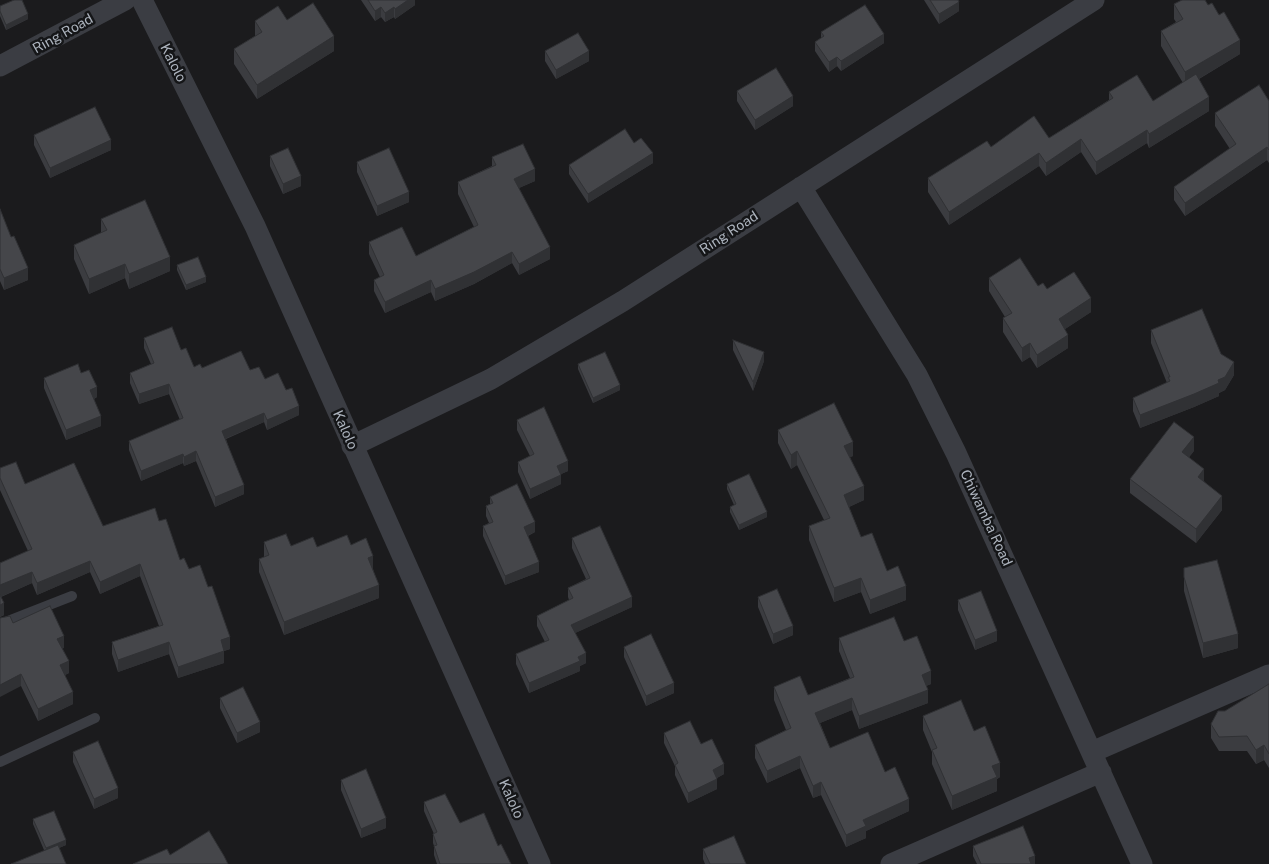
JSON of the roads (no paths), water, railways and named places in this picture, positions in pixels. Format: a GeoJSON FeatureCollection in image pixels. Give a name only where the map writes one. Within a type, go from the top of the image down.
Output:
{"type":"FeatureCollection","features":[{"type":"Feature","properties":{"kind":"street","name":"Ring Road"},"geometry":{"type":"LineString","coordinates":[[0,66],[124,0]]}},
{"type":"Feature","properties":{"kind":"street","name":"Kalolo"},"geometry":{"type":"LineString","coordinates":[[142,0],[255,226],[540,864]]}},
{"type":"Feature","properties":{"kind":"street","name":"Ring Road"},"geometry":{"type":"LineString","coordinates":[[352,446],[491,379],[623,301],[1094,0]]}},
{"type":"Feature","properties":{"kind":"street","name":"Chiwamba Road"},"geometry":{"type":"LineString","coordinates":[[801,186],[917,375],[956,453],[1142,864]]}},
{"type":"Feature","properties":{"kind":"street"},"geometry":{"type":"LineString","coordinates":[[1092,752],[1269,675]]}},
{"type":"Feature","properties":{"kind":"street"},"geometry":{"type":"LineString","coordinates":[[891,864],[1102,772]]}},
{"type":"Feature","properties":{"kind":"lane"},"geometry":{"type":"LineString","coordinates":[[0,624],[72,596]]}},
{"type":"Feature","properties":{"kind":"lane"},"geometry":{"type":"LineString","coordinates":[[0,762],[95,718]]}}]}
